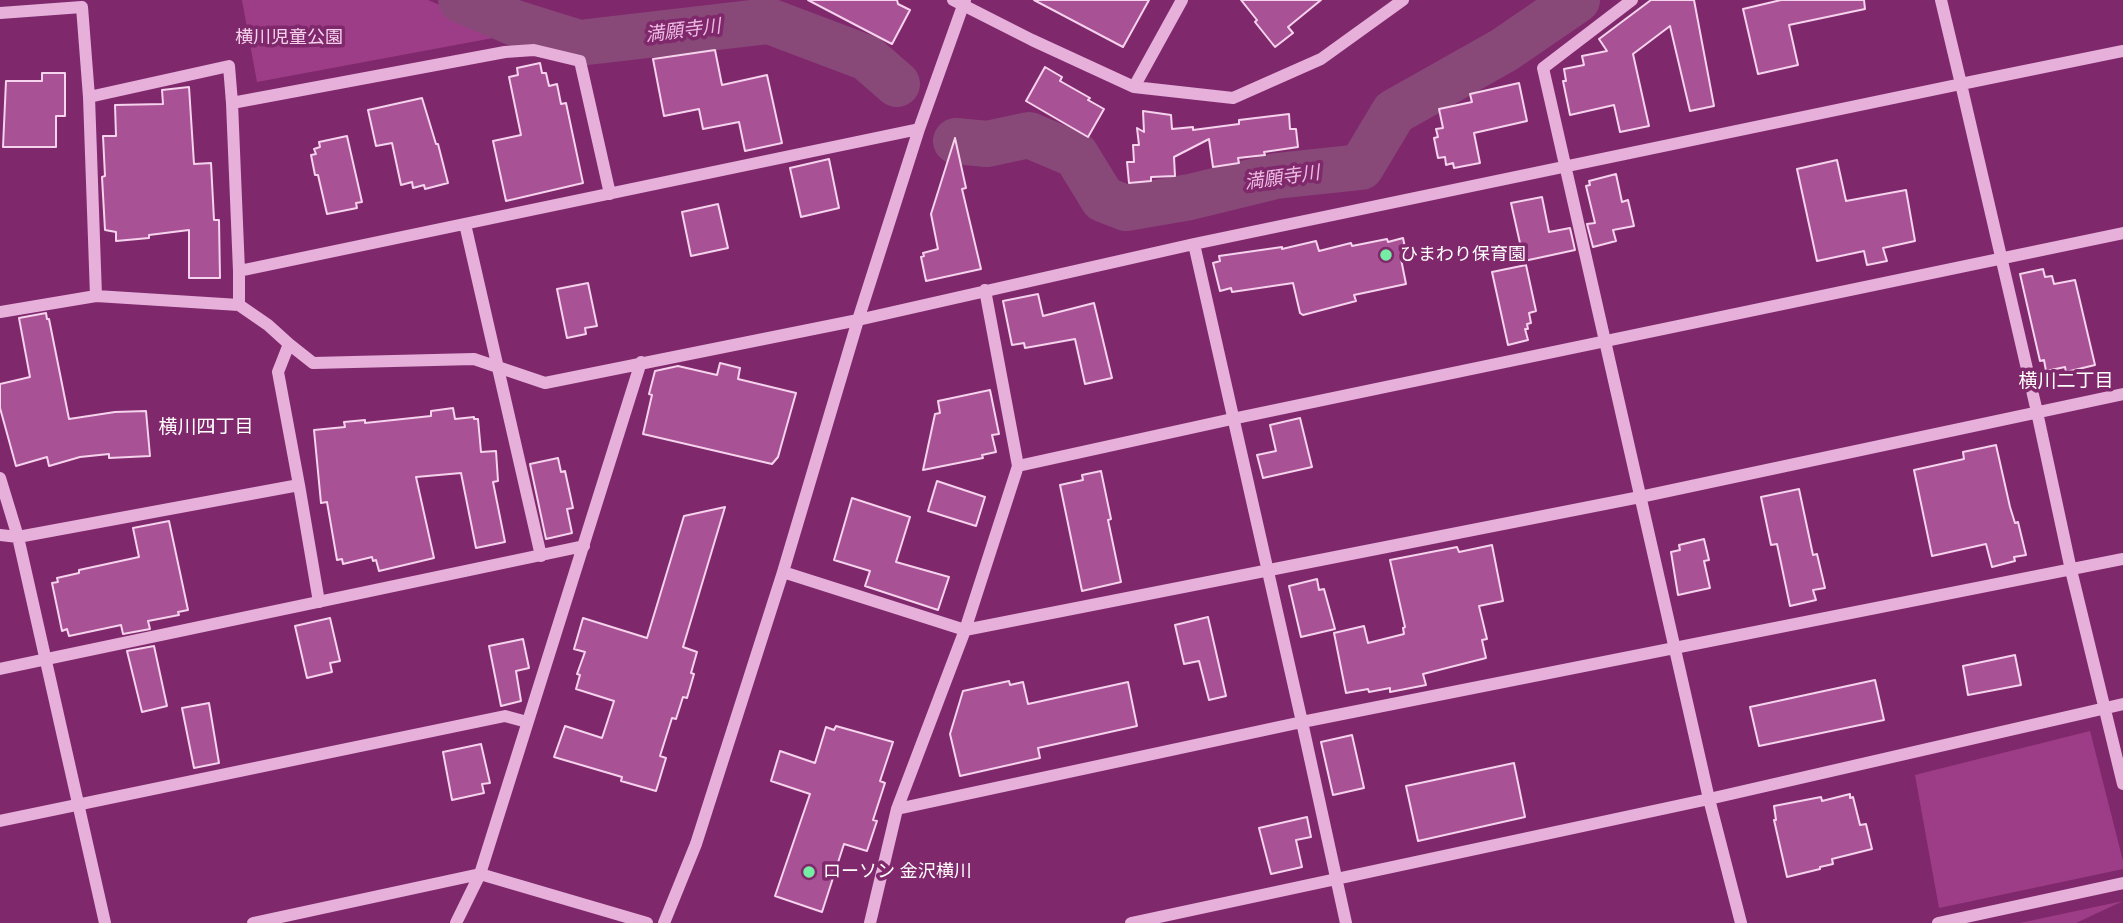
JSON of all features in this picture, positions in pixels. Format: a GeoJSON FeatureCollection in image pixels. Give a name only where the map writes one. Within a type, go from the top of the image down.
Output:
{"type":"FeatureCollection","features":[{"type":"Feature","properties":{"kind":"street"},"geometry":{"type":"LineString","coordinates":[[1134,87],[1182,0]]}},
{"type":"Feature","properties":{"kind":"street"},"geometry":{"type":"LineString","coordinates":[[664,923],[696,844],[783,572],[858,320],[960,2],[1134,87],[1233,98],[1321,59],[1403,0]]}},
{"type":"Feature","properties":{"kind":"street"},"geometry":{"type":"LineString","coordinates":[[1632,0],[1543,68],[1709,799],[1741,923]]}},
{"type":"Feature","properties":{"kind":"street"},"geometry":{"type":"LineString","coordinates":[[1941,0],[2071,570],[2123,784]]}},
{"type":"Feature","properties":{"kind":"street"},"geometry":{"type":"LineString","coordinates":[[0,13],[82,7],[89,97],[96,296]]}},
{"type":"Feature","properties":{"kind":"street"},"geometry":{"type":"LineString","coordinates":[[232,103],[505,52],[534,50],[557,55],[580,61],[610,194]]}},
{"type":"Feature","properties":{"kind":"street"},"geometry":{"type":"LineString","coordinates":[[0,312],[96,296],[239,305],[268,325],[313,363],[474,359],[545,383],[858,320],[1194,244],[2123,51]]}},
{"type":"Feature","properties":{"kind":"street"},"geometry":{"type":"LineString","coordinates":[[89,97],[229,66],[239,305]]}},
{"type":"Feature","properties":{"kind":"street"},"geometry":{"type":"LineString","coordinates":[[239,271],[919,129]]}},
{"type":"Feature","properties":{"kind":"street"},"geometry":{"type":"LineString","coordinates":[[466,223],[541,555]]}},
{"type":"Feature","properties":{"kind":"street"},"geometry":{"type":"LineString","coordinates":[[1018,466],[2123,233]]}},
{"type":"Feature","properties":{"kind":"street"},"geometry":{"type":"LineString","coordinates":[[1194,244],[1231,419],[1268,569],[1346,923]]}},
{"type":"Feature","properties":{"kind":"street"},"geometry":{"type":"LineString","coordinates":[[870,923],[897,809],[965,630],[1018,466],[985,290]]}},
{"type":"Feature","properties":{"kind":"street"},"geometry":{"type":"LineString","coordinates":[[289,344],[278,372],[319,602]]}},
{"type":"Feature","properties":{"kind":"street"},"geometry":{"type":"LineString","coordinates":[[456,923],[480,874],[641,362]]}},
{"type":"Feature","properties":{"kind":"street"},"geometry":{"type":"LineString","coordinates":[[783,572],[965,630],[1640,497],[2123,394]]}},
{"type":"Feature","properties":{"kind":"street"},"geometry":{"type":"LineString","coordinates":[[0,478],[18,537],[105,923]]}},
{"type":"Feature","properties":{"kind":"street"},"geometry":{"type":"LineString","coordinates":[[0,535],[18,537],[299,485]]}},
{"type":"Feature","properties":{"kind":"street"},"geometry":{"type":"LineString","coordinates":[[0,669],[584,545]]}},
{"type":"Feature","properties":{"kind":"street"},"geometry":{"type":"LineString","coordinates":[[897,809],[1301,722],[2123,559]]}},
{"type":"Feature","properties":{"kind":"street"},"geometry":{"type":"LineString","coordinates":[[1131,923],[1709,799],[2123,704]]}},
{"type":"Feature","properties":{"kind":"street"},"geometry":{"type":"LineString","coordinates":[[0,821],[505,716],[527,722]]}},
{"type":"Feature","properties":{"kind":"street"},"geometry":{"type":"LineString","coordinates":[[253,923],[480,874],[647,923]]}},
{"type":"Feature","properties":{"kind":"street"},"geometry":{"type":"LineString","coordinates":[[1938,923],[2123,883]]}},
{"type":"Feature","properties":{"kind":"green space","name":"横川児童公園"},"geometry":{"type":"Polygon","coordinates":[[[242,0],[428,0],[509,35],[257,82],[242,0]]]}},
{"type":"Feature","properties":{"kind":"green space"},"geometry":{"type":"Polygon","coordinates":[[[2090,731],[2123,869],[1939,908],[1915,775],[2090,731]]]}},
{"type":"Feature","properties":{"kind":"green space"},"geometry":{"type":"Polygon","coordinates":[[[2123,901],[2076,923],[2020,923],[2123,901]]]}},
{"type":"Feature","properties":{"kind":"building"},"geometry":{"type":"Polygon","coordinates":[[[808,0],[897,0],[898,4],[910,10],[892,44],[808,0]]]}},
{"type":"Feature","properties":{"kind":"building"},"geometry":{"type":"Polygon","coordinates":[[[1034,0],[1149,0],[1123,47],[1034,0]]]}},
{"type":"Feature","properties":{"kind":"building"},"geometry":{"type":"Polygon","coordinates":[[[1241,0],[1321,0],[1288,27],[1293,33],[1275,47],[1241,0]]]}},
{"type":"Feature","properties":{"kind":"building"},"geometry":{"type":"Polygon","coordinates":[[[1651,0],[1694,0],[1714,106],[1690,111],[1670,26],[1633,54],[1649,126],[1620,132],[1614,105],[1570,115],[1563,81],[1566,81],[1564,69],[1584,65],[1582,56],[1607,51],[1599,39],[1651,0]]]}},
{"type":"Feature","properties":{"kind":"building"},"geometry":{"type":"Polygon","coordinates":[[[1781,0],[1864,0],[1865,9],[1789,25],[1798,65],[1758,74],[1743,9],[1781,0]]]}},
{"type":"Feature","properties":{"kind":"building"},"geometry":{"type":"Polygon","coordinates":[[[715,50],[722,85],[767,75],[782,143],[745,151],[739,122],[703,129],[699,109],[664,116],[653,59],[715,50]]]}},
{"type":"Feature","properties":{"kind":"building"},"geometry":{"type":"Polygon","coordinates":[[[540,63],[549,86],[557,84],[561,104],[566,103],[583,183],[506,201],[493,141],[521,135],[509,77],[518,75],[517,68],[540,63]]]}},
{"type":"Feature","properties":{"kind":"building"},"geometry":{"type":"Polygon","coordinates":[[[1045,67],[1062,77],[1060,81],[1104,109],[1088,137],[1026,101],[1045,67]]]}},
{"type":"Feature","properties":{"kind":"building"},"geometry":{"type":"Polygon","coordinates":[[[42,73],[65,73],[65,116],[56,116],[56,147],[3,147],[6,81],[42,81],[42,73]]]}},
{"type":"Feature","properties":{"kind":"building"},"geometry":{"type":"Polygon","coordinates":[[[1519,83],[1527,121],[1474,133],[1480,163],[1454,168],[1453,163],[1446,165],[1445,157],[1438,158],[1434,138],[1438,137],[1436,129],[1443,128],[1439,109],[1472,102],[1470,94],[1519,83]]]}},
{"type":"Feature","properties":{"kind":"building"},"geometry":{"type":"Polygon","coordinates":[[[189,87],[194,164],[211,163],[214,220],[219,220],[220,278],[189,278],[189,230],[116,241],[116,232],[105,230],[103,136],[116,136],[115,105],[163,104],[162,90],[189,87]]]}},
{"type":"Feature","properties":{"kind":"building"},"geometry":{"type":"Polygon","coordinates":[[[422,98],[448,183],[425,189],[424,185],[413,188],[412,182],[401,185],[392,143],[376,146],[368,110],[422,98]]]}},
{"type":"Feature","properties":{"kind":"building"},"geometry":{"type":"Polygon","coordinates":[[[1143,111],[1171,115],[1172,129],[1193,127],[1193,130],[1239,124],[1239,120],[1289,114],[1290,129],[1296,129],[1298,147],[1238,158],[1239,163],[1213,167],[1209,139],[1174,157],[1175,176],[1151,177],[1151,181],[1129,183],[1127,162],[1134,162],[1133,145],[1139,145],[1137,128],[1144,132],[1143,111]]]}},
{"type":"Feature","properties":{"kind":"building"},"geometry":{"type":"Polygon","coordinates":[[[347,136],[362,202],[356,203],[357,208],[327,214],[311,155],[316,154],[314,149],[320,147],[319,142],[347,136]]]}},
{"type":"Feature","properties":{"kind":"building"},"geometry":{"type":"Polygon","coordinates":[[[955,138],[966,188],[962,189],[981,269],[926,281],[921,257],[924,256],[923,253],[938,249],[931,214],[955,138]]]}},
{"type":"Feature","properties":{"kind":"building"},"geometry":{"type":"Polygon","coordinates":[[[829,159],[839,208],[801,217],[790,168],[829,159]]]}},
{"type":"Feature","properties":{"kind":"building"},"geometry":{"type":"Polygon","coordinates":[[[1837,160],[1846,201],[1906,190],[1915,241],[1883,248],[1887,261],[1867,265],[1864,251],[1817,261],[1797,169],[1837,160]]]}},
{"type":"Feature","properties":{"kind":"building"},"geometry":{"type":"Polygon","coordinates":[[[1616,174],[1622,202],[1628,200],[1634,226],[1613,230],[1616,241],[1593,247],[1587,224],[1595,223],[1586,186],[1590,185],[1589,181],[1616,174]]]}},
{"type":"Feature","properties":{"kind":"building"},"geometry":{"type":"Polygon","coordinates":[[[1542,197],[1549,232],[1570,228],[1575,250],[1524,261],[1511,203],[1542,197]]]}},
{"type":"Feature","properties":{"kind":"building"},"geometry":{"type":"Polygon","coordinates":[[[718,204],[728,248],[691,256],[682,212],[718,204]]]}},
{"type":"Feature","properties":{"kind":"building"},"geometry":{"type":"Polygon","coordinates":[[[1403,238],[1407,257],[1401,259],[1406,284],[1354,295],[1356,301],[1303,315],[1300,313],[1293,283],[1232,292],[1231,288],[1220,291],[1213,263],[1220,261],[1219,256],[1282,249],[1316,241],[1319,251],[1351,243],[1352,246],[1403,238]]]}},
{"type":"Feature","properties":{"kind":"building"},"geometry":{"type":"Polygon","coordinates":[[[1526,265],[1536,311],[1529,313],[1531,323],[1527,324],[1528,329],[1525,329],[1528,340],[1508,345],[1492,272],[1526,265]]]}},
{"type":"Feature","properties":{"kind":"building"},"geometry":{"type":"Polygon","coordinates":[[[2043,269],[2045,277],[2052,276],[2054,284],[2075,280],[2095,365],[2066,372],[2065,367],[2046,371],[2044,360],[2040,361],[2020,274],[2043,269]]]}},
{"type":"Feature","properties":{"kind":"building"},"geometry":{"type":"Polygon","coordinates":[[[588,283],[597,326],[585,328],[586,334],[567,338],[557,289],[588,283]]]}},
{"type":"Feature","properties":{"kind":"building"},"geometry":{"type":"Polygon","coordinates":[[[1038,294],[1043,316],[1094,303],[1112,378],[1085,384],[1075,339],[1025,348],[1024,343],[1012,345],[1003,301],[1038,294]]]}},
{"type":"Feature","properties":{"kind":"building"},"geometry":{"type":"Polygon","coordinates":[[[46,313],[69,419],[115,412],[146,411],[150,456],[109,458],[109,454],[80,457],[49,466],[47,457],[16,466],[0,408],[0,384],[30,377],[19,318],[46,313]]]}},
{"type":"Feature","properties":{"kind":"building"},"geometry":{"type":"Polygon","coordinates":[[[720,363],[740,368],[738,379],[796,393],[778,457],[772,464],[643,434],[655,371],[678,366],[717,375],[720,363]]]}},
{"type":"Feature","properties":{"kind":"building"},"geometry":{"type":"Polygon","coordinates":[[[990,390],[999,434],[992,435],[996,452],[982,455],[983,458],[923,470],[935,414],[940,413],[938,401],[990,390]]]}},
{"type":"Feature","properties":{"kind":"building"},"geometry":{"type":"Polygon","coordinates":[[[453,408],[455,419],[478,419],[481,452],[496,451],[498,481],[493,482],[505,542],[476,548],[461,473],[416,477],[434,558],[379,571],[376,560],[373,561],[372,557],[343,564],[342,559],[337,560],[327,502],[321,503],[314,430],[345,427],[344,422],[365,420],[365,423],[431,416],[431,411],[453,408]]]}},
{"type":"Feature","properties":{"kind":"building"},"geometry":{"type":"Polygon","coordinates":[[[1300,418],[1312,467],[1263,478],[1257,455],[1276,451],[1270,425],[1300,418]]]}},
{"type":"Feature","properties":{"kind":"building"},"geometry":{"type":"Polygon","coordinates":[[[1996,445],[2010,507],[2015,523],[2018,522],[2026,555],[2014,557],[2015,561],[1992,567],[1986,544],[1932,556],[1914,470],[1964,459],[1963,452],[1996,445]]]}},
{"type":"Feature","properties":{"kind":"building"},"geometry":{"type":"Polygon","coordinates":[[[558,458],[561,472],[565,471],[573,508],[567,509],[572,533],[546,539],[530,464],[558,458]]]}},
{"type":"Feature","properties":{"kind":"building"},"geometry":{"type":"Polygon","coordinates":[[[1101,471],[1121,582],[1082,591],[1060,485],[1083,480],[1082,475],[1101,471]]]}},
{"type":"Feature","properties":{"kind":"building"},"geometry":{"type":"Polygon","coordinates":[[[937,481],[985,497],[976,526],[928,511],[937,481]]]}},
{"type":"Feature","properties":{"kind":"building"},"geometry":{"type":"Polygon","coordinates":[[[1799,489],[1813,555],[1817,554],[1825,588],[1813,590],[1816,600],[1790,606],[1777,544],[1771,545],[1761,497],[1799,489]]]}},
{"type":"Feature","properties":{"kind":"building"},"geometry":{"type":"Polygon","coordinates":[[[852,498],[910,517],[896,562],[949,577],[938,610],[865,586],[870,571],[834,560],[852,498]]]}},
{"type":"Feature","properties":{"kind":"building"},"geometry":{"type":"Polygon","coordinates":[[[725,507],[683,647],[697,652],[691,673],[694,674],[687,698],[683,697],[676,719],[672,718],[660,756],[666,758],[656,791],[621,781],[622,777],[554,757],[565,726],[602,738],[614,701],[576,689],[580,675],[577,674],[585,652],[574,649],[583,618],[647,638],[684,516],[725,507]]]}},
{"type":"Feature","properties":{"kind":"building"},"geometry":{"type":"Polygon","coordinates":[[[169,521],[188,610],[178,612],[179,615],[148,621],[150,629],[123,634],[121,625],[69,636],[67,629],[62,631],[52,583],[58,582],[57,578],[79,573],[79,570],[139,557],[133,528],[169,521]]]}},
{"type":"Feature","properties":{"kind":"building"},"geometry":{"type":"Polygon","coordinates":[[[1704,539],[1709,560],[1704,561],[1710,588],[1678,595],[1671,552],[1680,550],[1679,545],[1704,539]]]}},
{"type":"Feature","properties":{"kind":"building"},"geometry":{"type":"Polygon","coordinates":[[[1492,545],[1503,601],[1479,606],[1487,639],[1482,640],[1486,658],[1423,674],[1426,685],[1390,692],[1390,688],[1346,693],[1334,633],[1364,626],[1368,643],[1404,634],[1405,627],[1390,560],[1457,547],[1459,552],[1492,545]]]}},
{"type":"Feature","properties":{"kind":"building"},"geometry":{"type":"Polygon","coordinates":[[[1317,579],[1319,590],[1324,589],[1335,629],[1301,637],[1289,586],[1317,579]]]}},
{"type":"Feature","properties":{"kind":"building"},"geometry":{"type":"Polygon","coordinates":[[[1208,617],[1226,696],[1209,700],[1199,661],[1184,664],[1175,625],[1208,617]]]}},
{"type":"Feature","properties":{"kind":"building"},"geometry":{"type":"Polygon","coordinates":[[[330,618],[340,661],[330,663],[332,672],[307,678],[295,626],[330,618]]]}},
{"type":"Feature","properties":{"kind":"building"},"geometry":{"type":"Polygon","coordinates":[[[523,639],[529,668],[516,671],[521,701],[501,706],[489,646],[523,639]]]}},
{"type":"Feature","properties":{"kind":"building"},"geometry":{"type":"Polygon","coordinates":[[[154,646],[167,706],[142,712],[127,651],[154,646]]]}},
{"type":"Feature","properties":{"kind":"building"},"geometry":{"type":"Polygon","coordinates":[[[2015,655],[2021,685],[1968,695],[1963,666],[2015,655]]]}},
{"type":"Feature","properties":{"kind":"building"},"geometry":{"type":"Polygon","coordinates":[[[1875,680],[1884,720],[1759,746],[1750,707],[1875,680]]]}},
{"type":"Feature","properties":{"kind":"building"},"geometry":{"type":"Polygon","coordinates":[[[1009,681],[1010,685],[1023,682],[1028,704],[1128,682],[1137,726],[1038,748],[1040,758],[960,776],[950,734],[963,691],[1009,681]]]}},
{"type":"Feature","properties":{"kind":"building"},"geometry":{"type":"Polygon","coordinates":[[[209,703],[219,763],[194,768],[182,708],[209,703]]]}},
{"type":"Feature","properties":{"kind":"building"},"geometry":{"type":"Polygon","coordinates":[[[836,726],[893,742],[880,781],[885,783],[873,820],[877,821],[867,851],[844,844],[822,912],[775,896],[810,794],[771,781],[780,751],[815,763],[826,727],[834,730],[836,726]]]}},
{"type":"Feature","properties":{"kind":"building"},"geometry":{"type":"Polygon","coordinates":[[[1352,735],[1364,788],[1333,795],[1321,742],[1352,735]]]}},
{"type":"Feature","properties":{"kind":"building"},"geometry":{"type":"Polygon","coordinates":[[[481,744],[490,783],[482,784],[484,793],[452,800],[443,752],[481,744]]]}},
{"type":"Feature","properties":{"kind":"building"},"geometry":{"type":"Polygon","coordinates":[[[1514,763],[1525,817],[1418,841],[1406,786],[1514,763]]]}},
{"type":"Feature","properties":{"kind":"building"},"geometry":{"type":"Polygon","coordinates":[[[1850,794],[1860,825],[1866,824],[1872,849],[1832,859],[1833,864],[1787,877],[1774,820],[1774,806],[1821,797],[1822,801],[1850,794]]]}},
{"type":"Feature","properties":{"kind":"building"},"geometry":{"type":"Polygon","coordinates":[[[1307,817],[1311,837],[1296,840],[1302,867],[1271,874],[1259,828],[1307,817]]]}},
{"type":"Feature","properties":{"kind":"waterway","name":"満願寺川"},"geometry":{"type":"LineString","coordinates":[[461,0],[515,23],[579,43],[769,21],[867,58],[897,84]]}},
{"type":"Feature","properties":{"kind":"waterway","name":"満願寺川"},"geometry":{"type":"LineString","coordinates":[[956,141],[987,144],[1029,135],[1076,155],[1103,199],[1126,208],[1190,197],[1276,176],[1361,167],[1394,112],[1504,50],[1577,0]]}},
{"type":"Feature","properties":{"kind":"place","name":"ひまわり保育園"},"geometry":{"type":"Point","coordinates":[1386,255]}},
{"type":"Feature","properties":{"kind":"place","name":"ローソン 金沢横川"},"geometry":{"type":"Point","coordinates":[809,872]}},
{"type":"Feature","properties":{"kind":"district","name":"横川二丁目"},"geometry":{"type":"Point","coordinates":[2066,381]}},
{"type":"Feature","properties":{"kind":"district","name":"横川四丁目"},"geometry":{"type":"Point","coordinates":[206,427]}}]}
